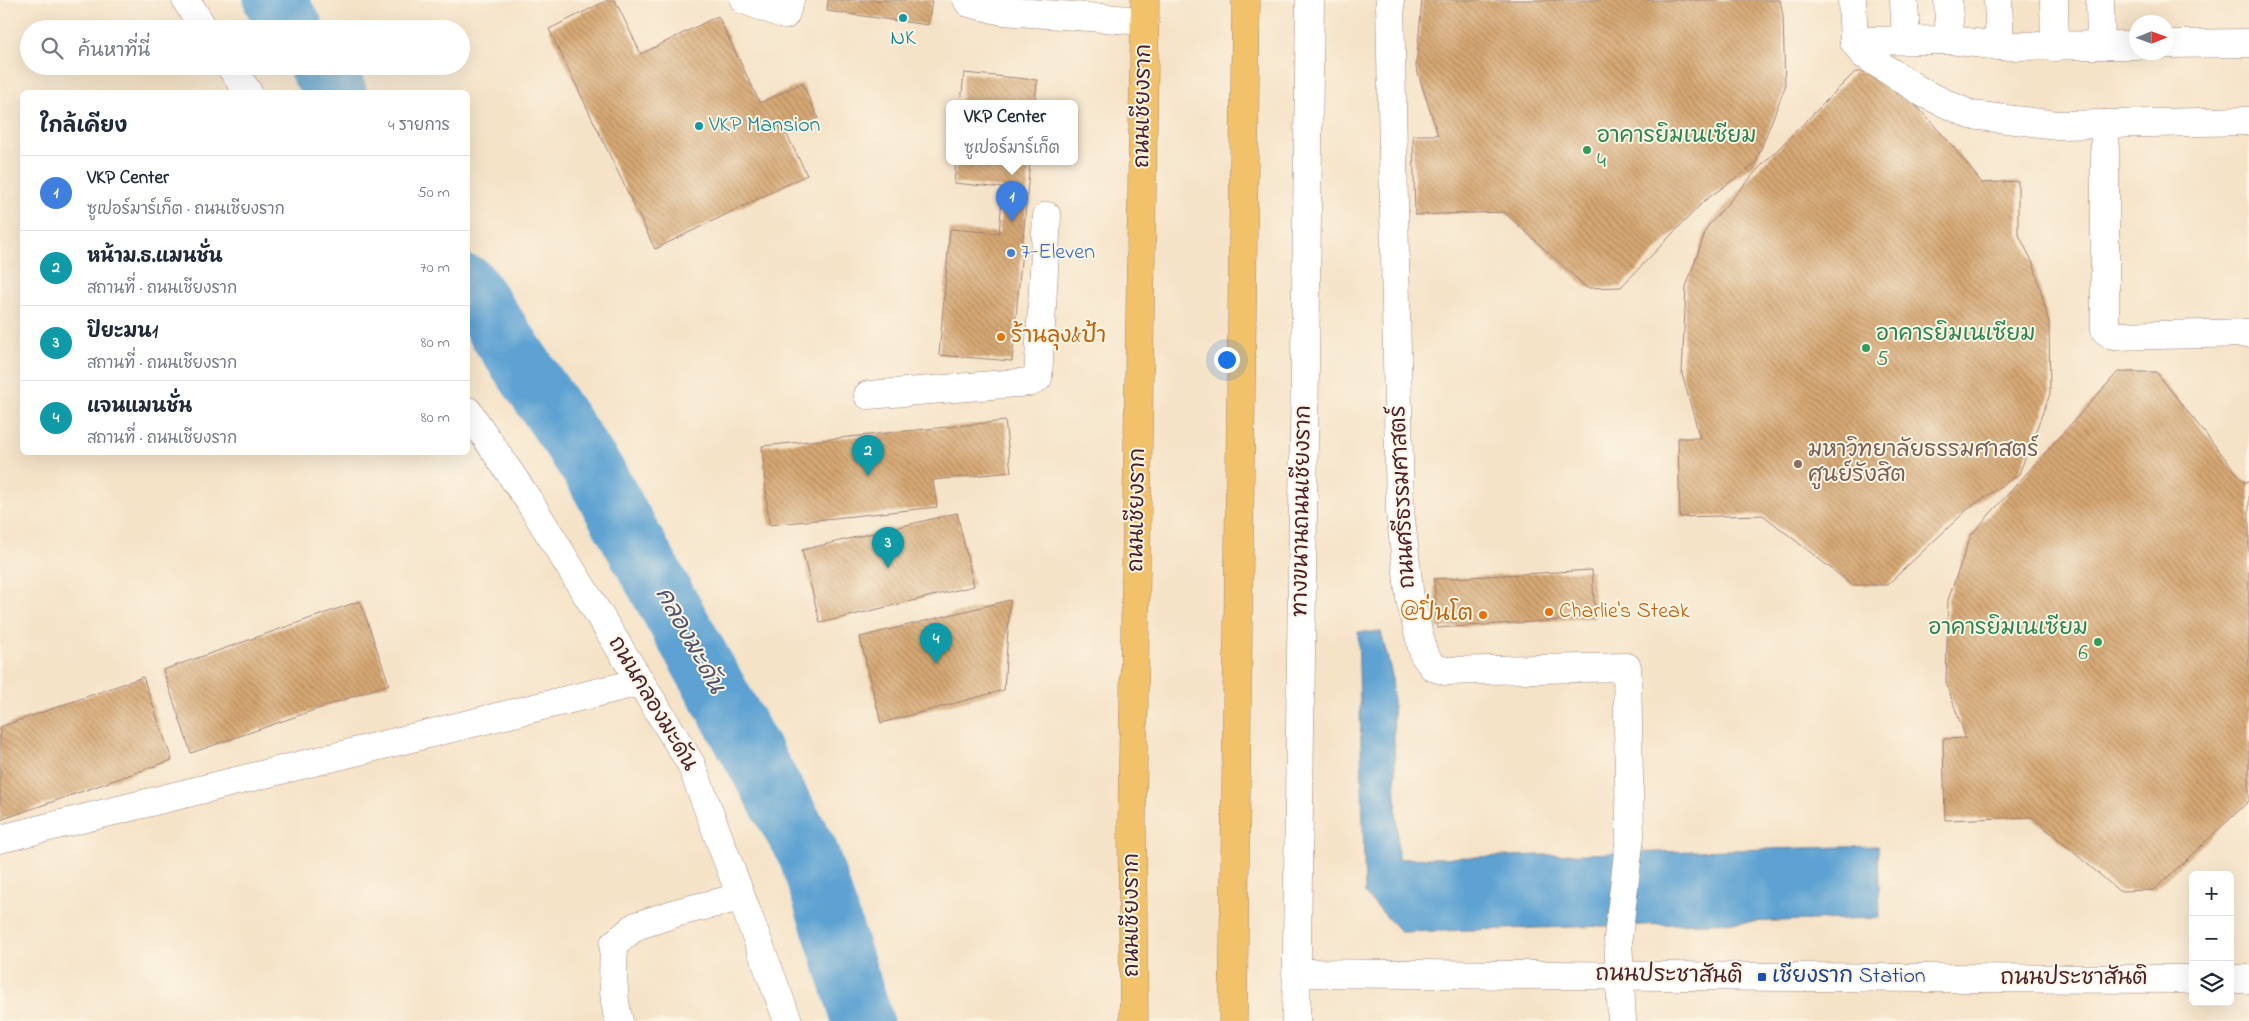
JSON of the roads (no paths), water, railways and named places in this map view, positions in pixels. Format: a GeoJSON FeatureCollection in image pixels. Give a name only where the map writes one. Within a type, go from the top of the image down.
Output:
{"type":"FeatureCollection","features":[{"type":"Feature","properties":{"kind":"main road"},"geometry":{"type":"LineString","coordinates":[[1233,1021],[1246,0]]}},
{"type":"Feature","properties":{"kind":"main road","name":"ถนนเชียงราก"},"geometry":{"type":"LineString","coordinates":[[1134,1021],[1132,822],[1145,10]]}},
{"type":"Feature","properties":{"kind":"street"},"geometry":{"type":"LineString","coordinates":[[186,0],[198,20]]}},
{"type":"Feature","properties":{"kind":"street"},"geometry":{"type":"LineString","coordinates":[[744,0],[785,15],[790,0]]}},
{"type":"Feature","properties":{"kind":"street"},"geometry":{"type":"LineString","coordinates":[[968,0],[968,3],[1002,11],[1145,10]]}},
{"type":"Feature","properties":{"kind":"street","name":"ทางขนานถนนเชียงราก"},"geometry":{"type":"LineString","coordinates":[[1296,1021],[1310,0]]}},
{"type":"Feature","properties":{"kind":"street","name":"ถนนศรีธรรมศาสตร์"},"geometry":{"type":"LineString","coordinates":[[1390,0],[1400,512],[1410,599],[1424,655],[1433,667],[1445,671],[1627,667],[1630,836],[1618,938],[1622,1021]]}},
{"type":"Feature","properties":{"kind":"street"},"geometry":{"type":"LineString","coordinates":[[1852,0],[1854,41],[1863,54],[1925,94],[1971,115],[2058,125],[2249,121]]}},
{"type":"Feature","properties":{"kind":"street"},"geometry":{"type":"LineString","coordinates":[[1904,0],[1906,40]]}},
{"type":"Feature","properties":{"kind":"street"},"geometry":{"type":"LineString","coordinates":[[1948,0],[1950,40]]}},
{"type":"Feature","properties":{"kind":"street"},"geometry":{"type":"LineString","coordinates":[[1998,0],[2000,46]]}},
{"type":"Feature","properties":{"kind":"street"},"geometry":{"type":"LineString","coordinates":[[2054,0],[2055,47]]}},
{"type":"Feature","properties":{"kind":"street"},"geometry":{"type":"LineString","coordinates":[[2100,0],[2101,45]]}},
{"type":"Feature","properties":{"kind":"street"},"geometry":{"type":"LineString","coordinates":[[1854,41],[1950,40],[2000,46],[2055,47],[2129,45]]}},
{"type":"Feature","properties":{"kind":"street"},"geometry":{"type":"LineString","coordinates":[[2174,44],[2249,43]]}},
{"type":"Feature","properties":{"kind":"street"},"geometry":{"type":"LineString","coordinates":[[236,75],[247,90]]}},
{"type":"Feature","properties":{"kind":"street"},"geometry":{"type":"LineString","coordinates":[[2105,124],[2105,330],[2113,336],[2249,333]]}},
{"type":"Feature","properties":{"kind":"street"},"geometry":{"type":"LineString","coordinates":[[868,395],[1031,382],[1038,378],[1047,216]]}},
{"type":"Feature","properties":{"kind":"street","name":"ถนนคลองมะดัน"},"geometry":{"type":"LineString","coordinates":[[470,414],[529,501],[691,764],[788,1021]]}},
{"type":"Feature","properties":{"kind":"street"},"geometry":{"type":"LineString","coordinates":[[0,839],[640,682]]}},
{"type":"Feature","properties":{"kind":"street"},"geometry":{"type":"LineString","coordinates":[[619,1021],[616,1011],[613,972],[614,944],[636,926],[680,912],[741,897]]}},
{"type":"Feature","properties":{"kind":"street","name":"ถนนประชาสันติ"},"geometry":{"type":"LineString","coordinates":[[1296,973],[2189,979]]}},
{"type":"Feature","properties":{"kind":"street"},"geometry":{"type":"LineString","coordinates":[[2234,979],[2249,979]]}},
{"type":"Feature","properties":{"kind":"water"},"geometry":{"type":"Polygon","coordinates":[[[1358,632],[1381,632],[1392,675],[1398,859],[1878,846],[1880,918],[1401,932],[1365,894],[1358,632]]]}},
{"type":"Feature","properties":{"kind":"waterway","name":"คลองมะดัน"},"geometry":{"type":"LineString","coordinates":[[274,0],[287,20]]}},
{"type":"Feature","properties":{"kind":"waterway","name":"คลองมะดัน"},"geometry":{"type":"LineString","coordinates":[[325,75],[335,90]]}},
{"type":"Feature","properties":{"kind":"waterway","name":"คลองมะดัน"},"geometry":{"type":"LineString","coordinates":[[470,289],[596,475],[808,853],[863,1021]]}},
{"type":"Feature","properties":{"kind":"place","name":"NK"},"geometry":{"type":"Point","coordinates":[903,18]}},
{"type":"Feature","properties":{"kind":"place","name":"VKP Mansion"},"geometry":{"type":"Point","coordinates":[699,126]}},
{"type":"Feature","properties":{"kind":"place","name":"อาคารยิมเนเซียม 4"},"geometry":{"type":"Point","coordinates":[1587,150]}},
{"type":"Feature","properties":{"kind":"place","name":"VKP Center"},"geometry":{"type":"Point","coordinates":[1012,222]}},
{"type":"Feature","properties":{"kind":"place","name":"7-Eleven"},"geometry":{"type":"Point","coordinates":[1011,253]}},
{"type":"Feature","properties":{"kind":"place","name":"ร้านลุง&ป้า"},"geometry":{"type":"Point","coordinates":[1001,337]}},
{"type":"Feature","properties":{"kind":"place","name":"อาคารยิมเนเซียม 5"},"geometry":{"type":"Point","coordinates":[1866,348]}},
{"type":"Feature","properties":{"kind":"place","name":"มหาวิทยาลัยธรรมศาสตร์ ศูนย์รังสิต"},"geometry":{"type":"Point","coordinates":[1798,464]}},
{"type":"Feature","properties":{"kind":"place","name":"หน้าม.ธ.แมนชั่น"},"geometry":{"type":"Point","coordinates":[868,476]}},
{"type":"Feature","properties":{"kind":"place","name":"ปิยะมน1"},"geometry":{"type":"Point","coordinates":[888,568]}},
{"type":"Feature","properties":{"kind":"place","name":"Charlie's Steak"},"geometry":{"type":"Point","coordinates":[1549,612]}},
{"type":"Feature","properties":{"kind":"place","name":"@ปิ่นโต"},"geometry":{"type":"Point","coordinates":[1483,615]}},
{"type":"Feature","properties":{"kind":"place","name":"อาคารยิมเนเซียม 6"},"geometry":{"type":"Point","coordinates":[2098,642]}},
{"type":"Feature","properties":{"kind":"place","name":"แจนแมนชั่น"},"geometry":{"type":"Point","coordinates":[936,664]}},
{"type":"Feature","properties":{"kind":"place","name":"เชียงราก Station"},"geometry":{"type":"Point","coordinates":[1762,977]}}]}
